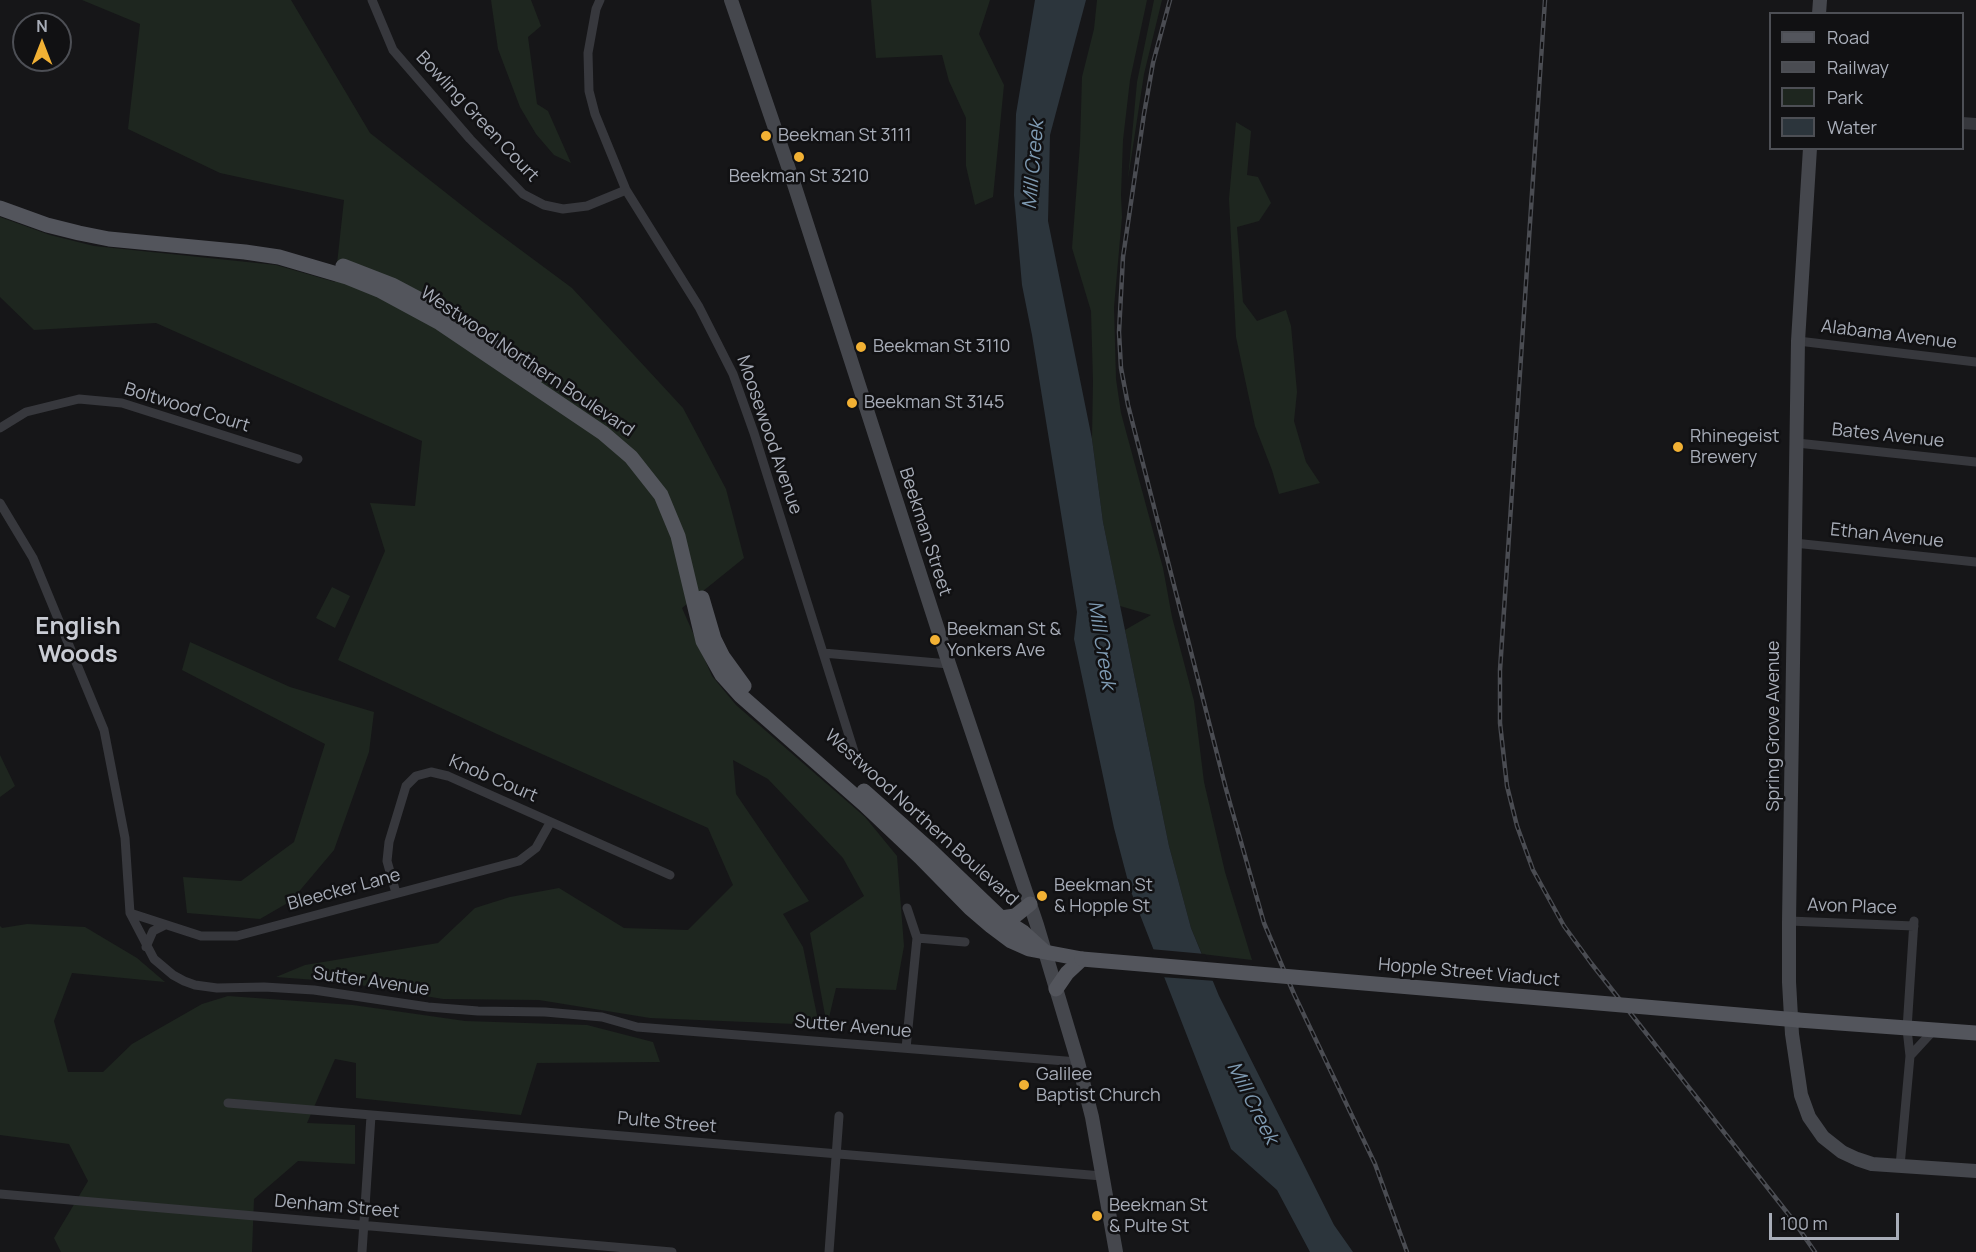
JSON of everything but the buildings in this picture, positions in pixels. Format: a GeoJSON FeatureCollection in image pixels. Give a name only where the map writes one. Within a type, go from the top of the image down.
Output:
{"type":"FeatureCollection","features":[{"type":"Feature","properties":{"kind":"main road","name":"Beekman Street"},"geometry":{"type":"LineString","coordinates":[[731,0],[793,181],[1045,952],[1092,1117],[1116,1252]]}},
{"type":"Feature","properties":{"kind":"main road","name":"Spring Grove Avenue"},"geometry":{"type":"LineString","coordinates":[[1810,150],[1798,341],[1789,921],[1789,982],[1793,1044],[1801,1095],[1809,1117],[1823,1137],[1842,1152],[1872,1164],[1976,1170]]}},
{"type":"Feature","properties":{"kind":"main road","name":"Westwood Northern Boulevard"},"geometry":{"type":"LineString","coordinates":[[0,197],[49,215],[101,227],[280,248],[313,255],[363,272],[418,297],[443,312],[590,412],[635,448],[651,465],[670,495],[688,543],[714,639],[734,674],[748,691],[904,826],[1001,918],[1023,932],[1045,952]]}},
{"type":"Feature","properties":{"kind":"main road","name":"Westwood Northern Boulevard"},"geometry":{"type":"LineString","coordinates":[[0,208],[47,225],[109,239],[279,257],[347,277],[379,290],[440,323],[603,433],[631,457],[661,495],[678,536],[704,641],[722,675],[756,710],[880,819],[970,908],[1011,940],[1029,949],[1045,952]]}},
{"type":"Feature","properties":{"kind":"main road"},"geometry":{"type":"LineString","coordinates":[[1001,918],[1015,916],[1030,904]]}},
{"type":"Feature","properties":{"kind":"main road","name":"Hopple Street Viaduct"},"geometry":{"type":"LineString","coordinates":[[1045,952],[1077,960],[1976,1033]]}},
{"type":"Feature","properties":{"kind":"main road"},"geometry":{"type":"LineString","coordinates":[[1056,989],[1077,960]]}},
{"type":"Feature","properties":{"kind":"street","name":"Bowling Green Court"},"geometry":{"type":"LineString","coordinates":[[372,0],[393,50],[470,139],[523,194],[544,205],[563,209],[587,206],[626,190]]}},
{"type":"Feature","properties":{"kind":"street","name":"Moosewood Avenue"},"geometry":{"type":"LineString","coordinates":[[600,0],[592,25],[588,53],[589,91],[603,136],[626,190],[699,307],[733,374],[754,433],[857,761]]}},
{"type":"Feature","properties":{"kind":"street","name":"Alabama Avenue"},"geometry":{"type":"LineString","coordinates":[[1798,341],[1976,362]]}},
{"type":"Feature","properties":{"kind":"street","name":"Boltwood Court"},"geometry":{"type":"LineString","coordinates":[[0,428],[26,412],[79,399],[122,404],[298,459]]}},
{"type":"Feature","properties":{"kind":"street","name":"Bates Avenue"},"geometry":{"type":"LineString","coordinates":[[1797,443],[1976,462]]}},
{"type":"Feature","properties":{"kind":"street","name":"Sutter Avenue"},"geometry":{"type":"LineString","coordinates":[[0,503],[33,558],[104,730],[125,838],[129,913],[154,960],[173,975],[195,985],[217,988],[264,987],[314,990],[428,1007],[602,1017],[637,1027],[1078,1062]]}},
{"type":"Feature","properties":{"kind":"street","name":"Ethan Avenue"},"geometry":{"type":"LineString","coordinates":[[1794,543],[1976,562]]}},
{"type":"Feature","properties":{"kind":"street"},"geometry":{"type":"LineString","coordinates":[[823,653],[949,664]]}},
{"type":"Feature","properties":{"kind":"street","name":"Knob Court"},"geometry":{"type":"LineString","coordinates":[[396,893],[387,851],[406,786],[416,776],[431,772],[448,776],[670,875]]}},
{"type":"Feature","properties":{"kind":"street","name":"Bleecker Lane"},"geometry":{"type":"LineString","coordinates":[[129,913],[201,936],[231,937],[519,861],[536,848],[550,823]]}},
{"type":"Feature","properties":{"kind":"street"},"geometry":{"type":"LineString","coordinates":[[906,1048],[917,938],[907,908]]}},
{"type":"Feature","properties":{"kind":"street","name":"Avon Place"},"geometry":{"type":"LineString","coordinates":[[1789,921],[1914,924],[1907,1029]]}},
{"type":"Feature","properties":{"kind":"street"},"geometry":{"type":"LineString","coordinates":[[146,947],[153,931],[165,925]]}},
{"type":"Feature","properties":{"kind":"street"},"geometry":{"type":"LineString","coordinates":[[917,938],[965,942]]}},
{"type":"Feature","properties":{"kind":"street"},"geometry":{"type":"LineString","coordinates":[[1900,1166],[1910,1056],[1907,1029]]}},
{"type":"Feature","properties":{"kind":"street"},"geometry":{"type":"LineString","coordinates":[[1910,1056],[1934,1031]]}},
{"type":"Feature","properties":{"kind":"street","name":"Pulte Street"},"geometry":{"type":"LineString","coordinates":[[228,1103],[1102,1176]]}},
{"type":"Feature","properties":{"kind":"street"},"geometry":{"type":"LineString","coordinates":[[362,1252],[371,1116]]}},
{"type":"Feature","properties":{"kind":"street"},"geometry":{"type":"LineString","coordinates":[[829,1252],[838,1116]]}},
{"type":"Feature","properties":{"kind":"street","name":"Denham Street"},"geometry":{"type":"LineString","coordinates":[[0,1194],[672,1252]]}},
{"type":"Feature","properties":{"kind":"green space"},"geometry":{"type":"Polygon","coordinates":[[[82,0],[291,0],[370,133],[483,222],[572,288],[683,408],[726,489],[744,558],[682,608],[712,676],[736,705],[865,817],[897,856],[904,946],[896,990],[836,988],[827,1026],[810,933],[864,896],[843,858],[768,779],[733,760],[736,794],[809,901],[783,914],[803,947],[819,1025],[650,1018],[539,1000],[443,999],[342,982],[276,977],[305,965],[438,943],[475,908],[510,897],[559,888],[624,928],[688,930],[733,885],[708,828],[338,660],[385,551],[370,503],[415,506],[422,441],[156,323],[34,330],[0,297],[0,217],[50,235],[94,246],[276,265],[335,282],[344,200],[220,173],[128,129],[140,24],[82,0]]]}},
{"type":"Feature","properties":{"kind":"green space"},"geometry":{"type":"Polygon","coordinates":[[[491,0],[531,0],[541,26],[528,37],[537,104],[548,111],[571,163],[554,155],[536,134],[520,107],[498,49],[491,0]]]}},
{"type":"Feature","properties":{"kind":"green space"},"geometry":{"type":"Polygon","coordinates":[[[871,0],[990,0],[979,34],[1004,85],[993,197],[975,205],[966,166],[966,118],[949,81],[942,55],[876,58],[871,0]]]}},
{"type":"Feature","properties":{"kind":"green space"},"geometry":{"type":"Polygon","coordinates":[[[1097,0],[1147,0],[1130,80],[1123,140],[1122,217],[1114,307],[1116,379],[1121,413],[1163,568],[1172,617],[1194,701],[1204,782],[1225,872],[1252,960],[1202,954],[1191,928],[1169,846],[1125,630],[1151,615],[1120,606],[1103,522],[1092,439],[1091,311],[1072,248],[1080,144],[1082,77],[1094,29],[1097,0]]]}},
{"type":"Feature","properties":{"kind":"green space"},"geometry":{"type":"Polygon","coordinates":[[[1154,0],[1162,0],[1144,74],[1128,179],[1137,82],[1154,0]]]}},
{"type":"Feature","properties":{"kind":"green space"},"geometry":{"type":"Polygon","coordinates":[[[1236,122],[1251,131],[1247,175],[1258,177],[1271,203],[1259,221],[1237,227],[1243,302],[1257,321],[1286,310],[1291,326],[1297,392],[1294,421],[1306,462],[1320,483],[1279,494],[1255,426],[1236,337],[1229,199],[1236,122]]]}},
{"type":"Feature","properties":{"kind":"green space"},"geometry":{"type":"Polygon","coordinates":[[[332,587],[350,596],[335,628],[316,618],[332,587]]]}},
{"type":"Feature","properties":{"kind":"green space"},"geometry":{"type":"Polygon","coordinates":[[[190,642],[290,687],[374,712],[369,752],[334,850],[291,901],[260,919],[187,913],[183,877],[241,881],[294,842],[325,744],[182,670],[190,642]]]}},
{"type":"Feature","properties":{"kind":"green space"},"geometry":{"type":"Polygon","coordinates":[[[0,755],[15,786],[0,797],[0,755]]]}},
{"type":"Feature","properties":{"kind":"green space"},"geometry":{"type":"Polygon","coordinates":[[[27,924],[85,927],[137,958],[165,982],[72,973],[54,1021],[68,1072],[103,1072],[132,1044],[202,1004],[228,996],[353,1005],[465,1021],[587,1025],[653,1042],[660,1062],[537,1063],[521,1115],[356,1098],[356,1063],[335,1059],[307,1123],[355,1125],[355,1164],[298,1161],[254,1199],[252,1252],[61,1252],[54,1238],[88,1181],[69,1144],[0,1135],[0,926],[2,928],[27,924]]]}},
{"type":"Feature","properties":{"kind":"water","name":"Mill Creek"},"geometry":{"type":"Polygon","coordinates":[[[1035,0],[1086,0],[1050,135],[1048,221],[1092,439],[1103,522],[1169,846],[1191,928],[1219,996],[1334,1225],[1353,1252],[1310,1252],[1277,1190],[1231,1149],[1130,889],[1114,828],[1074,639],[1077,612],[1022,285],[1014,195],[1016,114],[1035,0]]]}},
{"type":"Feature","properties":{"kind":"pier"},"geometry":{"type":"Polygon","coordinates":[[[1150,949],[1205,954],[1216,981],[1161,977],[1150,949]]]}},
{"type":"Feature","properties":{"kind":"railway"},"geometry":{"type":"LineString","coordinates":[[1170,0],[1153,63],[1123,257],[1119,332],[1121,368],[1128,405],[1226,789],[1264,923],[1294,994],[1375,1164],[1407,1252]]}},
{"type":"Feature","properties":{"kind":"railway"},"geometry":{"type":"LineString","coordinates":[[1545,0],[1500,670],[1500,723],[1507,786],[1517,826],[1533,870],[1564,926],[1793,1220],[1815,1252]]}},
{"type":"Feature","properties":{"kind":"place","name":"Beekman St 3111"},"geometry":{"type":"Point","coordinates":[766,136]}},
{"type":"Feature","properties":{"kind":"place","name":"Beekman St 3210"},"geometry":{"type":"Point","coordinates":[799,157]}},
{"type":"Feature","properties":{"kind":"place","name":"Beekman St 3110"},"geometry":{"type":"Point","coordinates":[861,347]}},
{"type":"Feature","properties":{"kind":"place","name":"Beekman St 3145"},"geometry":{"type":"Point","coordinates":[852,403]}},
{"type":"Feature","properties":{"kind":"place","name":"Rhinegeist Brewery"},"geometry":{"type":"Point","coordinates":[1678,447]}},
{"type":"Feature","properties":{"kind":"place","name":"Beekman St & Yonkers Ave"},"geometry":{"type":"Point","coordinates":[935,640]}},
{"type":"Feature","properties":{"kind":"place","name":"Beekman St & Hopple St"},"geometry":{"type":"Point","coordinates":[1042,896]}},
{"type":"Feature","properties":{"kind":"place","name":"Galilee Baptist Church"},"geometry":{"type":"Point","coordinates":[1024,1085]}},
{"type":"Feature","properties":{"kind":"place","name":"Beekman St & Pulte St"},"geometry":{"type":"Point","coordinates":[1097,1216]}},
{"type":"Feature","properties":{"kind":"district","name":"English Woods"},"geometry":{"type":"Point","coordinates":[78,641]}}]}
